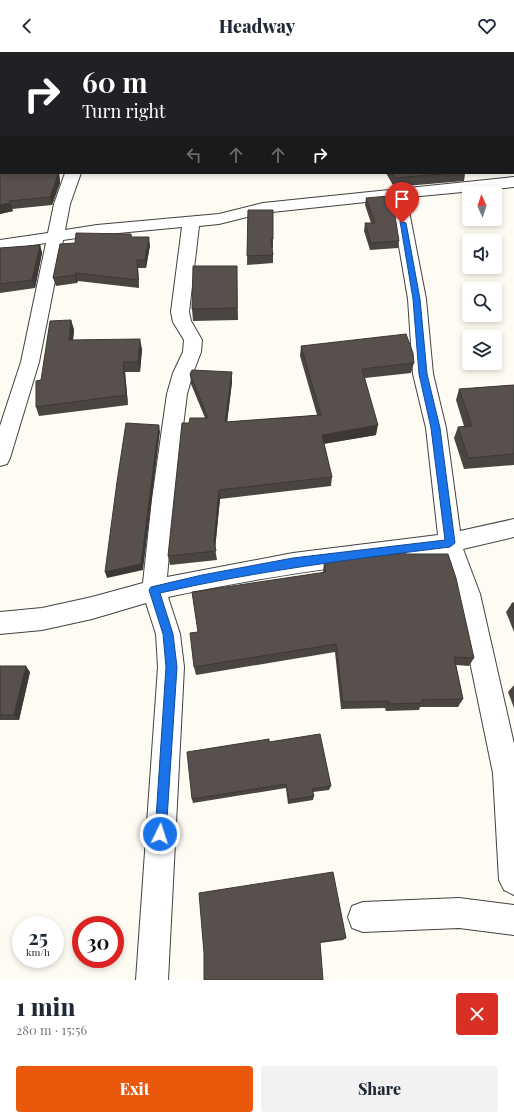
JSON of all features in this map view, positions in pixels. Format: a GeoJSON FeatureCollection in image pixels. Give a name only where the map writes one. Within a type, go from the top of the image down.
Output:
{"type":"FeatureCollection","features":[{"type":"Feature","properties":{"kind":"street"},"geometry":{"type":"LineString","coordinates":[[0,458],[30,362],[62,204],[73,174]]}},
{"type":"Feature","properties":{"kind":"street"},"geometry":{"type":"LineString","coordinates":[[0,245],[97,230],[219,219],[263,208],[514,182]]}},
{"type":"Feature","properties":{"kind":"street"},"geometry":{"type":"LineString","coordinates":[[402,194],[401,211],[417,299],[423,374],[436,428],[450,543],[468,594],[507,773],[514,880]]}},
{"type":"Feature","properties":{"kind":"street"},"geometry":{"type":"LineString","coordinates":[[152,980],[171,667],[168,634],[154,590],[163,499],[171,449],[177,394],[183,373],[192,352],[192,340],[190,333],[182,322],[180,312],[191,222]]}},
{"type":"Feature","properties":{"kind":"street"},"geometry":{"type":"LineString","coordinates":[[0,623],[42,618],[92,608],[154,590],[202,579],[293,563],[450,543],[477,535],[514,528]]}},
{"type":"Feature","properties":{"kind":"street"},"geometry":{"type":"LineString","coordinates":[[363,917],[458,913],[514,920]]}},
{"type":"Feature","properties":{"kind":"building"},"geometry":{"type":"Polygon","coordinates":[[[0,174],[58,174],[50,197],[9,201],[10,203],[0,205],[0,174]]]}},
{"type":"Feature","properties":{"kind":"building"},"geometry":{"type":"Polygon","coordinates":[[[393,174],[441,174],[395,178],[393,174]]]}},
{"type":"Feature","properties":{"kind":"building"},"geometry":{"type":"Polygon","coordinates":[[[388,196],[395,216],[399,241],[371,243],[365,223],[375,223],[366,198],[388,196]]]}},
{"type":"Feature","properties":{"kind":"building"},"geometry":{"type":"Polygon","coordinates":[[[248,210],[273,210],[273,239],[271,239],[273,255],[247,256],[248,210]]]}},
{"type":"Feature","properties":{"kind":"building"},"geometry":{"type":"Polygon","coordinates":[[[76,233],[131,234],[131,237],[149,237],[145,260],[137,260],[138,280],[76,273],[75,275],[53,278],[60,244],[75,243],[76,233]]]}},
{"type":"Feature","properties":{"kind":"building"},"geometry":{"type":"Polygon","coordinates":[[[40,245],[32,280],[0,284],[0,248],[40,245]]]}},
{"type":"Feature","properties":{"kind":"building"},"geometry":{"type":"Polygon","coordinates":[[[193,266],[237,266],[237,308],[192,309],[193,266]]]}},
{"type":"Feature","properties":{"kind":"building"},"geometry":{"type":"Polygon","coordinates":[[[71,320],[69,340],[140,339],[138,362],[123,362],[126,395],[36,407],[36,381],[41,380],[50,321],[71,320]]]}},
{"type":"Feature","properties":{"kind":"building"},"geometry":{"type":"Polygon","coordinates":[[[406,334],[413,353],[414,363],[362,369],[378,425],[322,435],[332,477],[219,490],[214,541],[216,551],[168,556],[182,423],[189,423],[190,418],[208,418],[190,374],[192,370],[232,372],[225,422],[321,415],[301,346],[406,334]]]}},
{"type":"Feature","properties":{"kind":"building"},"geometry":{"type":"Polygon","coordinates":[[[514,385],[514,454],[468,458],[458,427],[472,426],[459,389],[514,385]]]}},
{"type":"Feature","properties":{"kind":"building"},"geometry":{"type":"Polygon","coordinates":[[[126,423],[159,425],[141,564],[105,572],[117,482],[126,423]]]}},
{"type":"Feature","properties":{"kind":"building"},"geometry":{"type":"Polygon","coordinates":[[[405,553],[448,554],[456,578],[474,658],[454,657],[463,699],[422,700],[422,703],[389,704],[389,701],[343,702],[336,644],[194,667],[190,633],[198,632],[192,592],[326,572],[324,562],[405,553]]]}},
{"type":"Feature","properties":{"kind":"building"},"geometry":{"type":"Polygon","coordinates":[[[0,666],[26,666],[14,715],[0,715],[0,666]]]}},
{"type":"Feature","properties":{"kind":"building"},"geometry":{"type":"Polygon","coordinates":[[[320,734],[331,786],[312,789],[314,796],[289,800],[286,784],[192,799],[187,752],[269,739],[269,742],[320,734]]]}},
{"type":"Feature","properties":{"kind":"building"},"geometry":{"type":"Polygon","coordinates":[[[333,872],[346,938],[320,942],[323,980],[204,980],[204,953],[199,893],[333,872]]]}},
{"type":"Feature","properties":{"kind":"route"},"geometry":{"type":"LineString","coordinates":[[160,834],[171,667],[168,634],[154,590],[202,579],[293,563],[450,543],[436,428],[423,374],[417,299],[402,223]]}}]}
